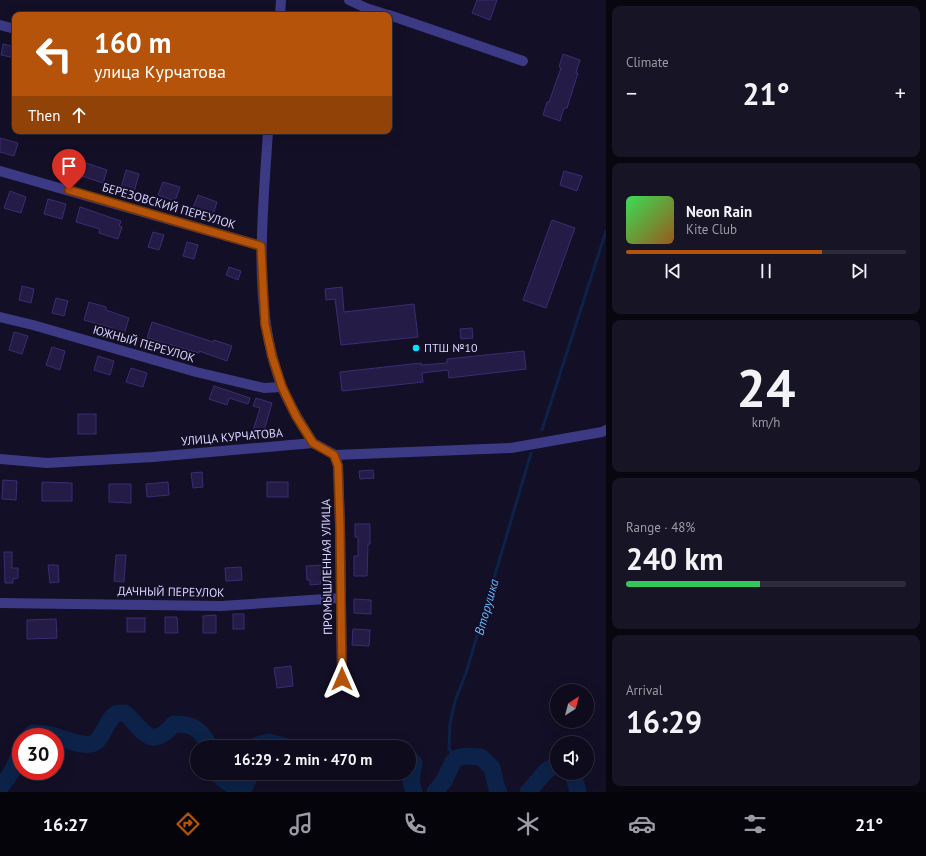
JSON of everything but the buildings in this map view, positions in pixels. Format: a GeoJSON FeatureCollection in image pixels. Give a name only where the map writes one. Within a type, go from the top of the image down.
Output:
{"type":"FeatureCollection","features":[{"type":"Feature","properties":{"kind":"street"},"geometry":{"type":"LineString","coordinates":[[280,12],[282,0]]}},
{"type":"Feature","properties":{"kind":"street"},"geometry":{"type":"LineString","coordinates":[[349,0],[379,12]]}},
{"type":"Feature","properties":{"kind":"street"},"geometry":{"type":"LineString","coordinates":[[392,16],[523,61]]}},
{"type":"Feature","properties":{"kind":"street"},"geometry":{"type":"LineString","coordinates":[[0,24],[12,28]]}},
{"type":"Feature","properties":{"kind":"street"},"geometry":{"type":"LineString","coordinates":[[268,134],[261,246],[265,324],[272,356],[282,387],[296,416],[313,443],[334,455],[511,448],[602,432],[606,430]]}},
{"type":"Feature","properties":{"kind":"street","name":"БЕРЕЗОВСКИЙ ПЕРЕУЛОК"},"geometry":{"type":"LineString","coordinates":[[0,170],[261,246]]}},
{"type":"Feature","properties":{"kind":"street","name":"ЮЖНЫЙ ПЕРЕУЛОК"},"geometry":{"type":"LineString","coordinates":[[0,317],[33,325],[196,372],[264,388],[282,387]]}},
{"type":"Feature","properties":{"kind":"street","name":"УЛИЦА КУРЧАТОВА"},"geometry":{"type":"LineString","coordinates":[[0,459],[47,463],[153,457],[313,443]]}},
{"type":"Feature","properties":{"kind":"street","name":"ПРОМЫШЛЕННАЯ УЛИЦА"},"geometry":{"type":"LineString","coordinates":[[334,455],[338,466],[342,679]]}},
{"type":"Feature","properties":{"kind":"street","name":"ДАЧНЫЙ ПЕРЕУЛОК"},"geometry":{"type":"LineString","coordinates":[[0,603],[221,606],[341,598]]}},
{"type":"Feature","properties":{"kind":"waterway","name":"Вторушка"},"geometry":{"type":"LineString","coordinates":[[542,430],[606,231]]}},
{"type":"Feature","properties":{"kind":"waterway","name":"Вторушка"},"geometry":{"type":"LineString","coordinates":[[457,758],[449,749],[450,724],[455,701],[466,673],[531,453]]}},
{"type":"Feature","properties":{"kind":"waterway","name":"Вторушка"},"geometry":{"type":"LineString","coordinates":[[64,739],[79,744],[91,744],[99,739],[112,717],[116,714],[125,713],[147,735],[153,737],[159,736],[166,732],[174,724],[184,724],[191,726],[201,733],[206,740]]}},
{"type":"Feature","properties":{"kind":"waterway","name":"Вторушка"},"geometry":{"type":"LineString","coordinates":[[435,792],[444,781],[453,762],[457,758],[465,756],[481,757],[492,768],[499,792]]}},
{"type":"Feature","properties":{"kind":"waterway","name":"Вторушка"},"geometry":{"type":"LineString","coordinates":[[528,792],[550,768]]}},
{"type":"Feature","properties":{"kind":"waterway","name":"Вторушка"},"geometry":{"type":"LineString","coordinates":[[0,787],[12,772]]}},
{"type":"Feature","properties":{"kind":"waterway","name":"Вторушка"},"geometry":{"type":"LineString","coordinates":[[224,780],[230,784],[241,787],[245,786],[248,780]]}},
{"type":"Feature","properties":{"kind":"waterway","name":"Вторушка"},"geometry":{"type":"LineString","coordinates":[[411,780],[414,792]]}},
{"type":"Feature","properties":{"kind":"waterway","name":"Вторушка"},"geometry":{"type":"LineString","coordinates":[[575,780],[578,792]]}},
{"type":"Feature","properties":{"kind":"place","name":"ПТШ №10"},"geometry":{"type":"Point","coordinates":[416,348]}},
{"type":"Feature","properties":{"kind":"route"},"geometry":{"type":"LineString","coordinates":[[69,190],[214,234],[261,246],[265,324],[272,356],[282,387],[296,416],[313,443],[334,455],[338,466],[342,679]]}}]}
